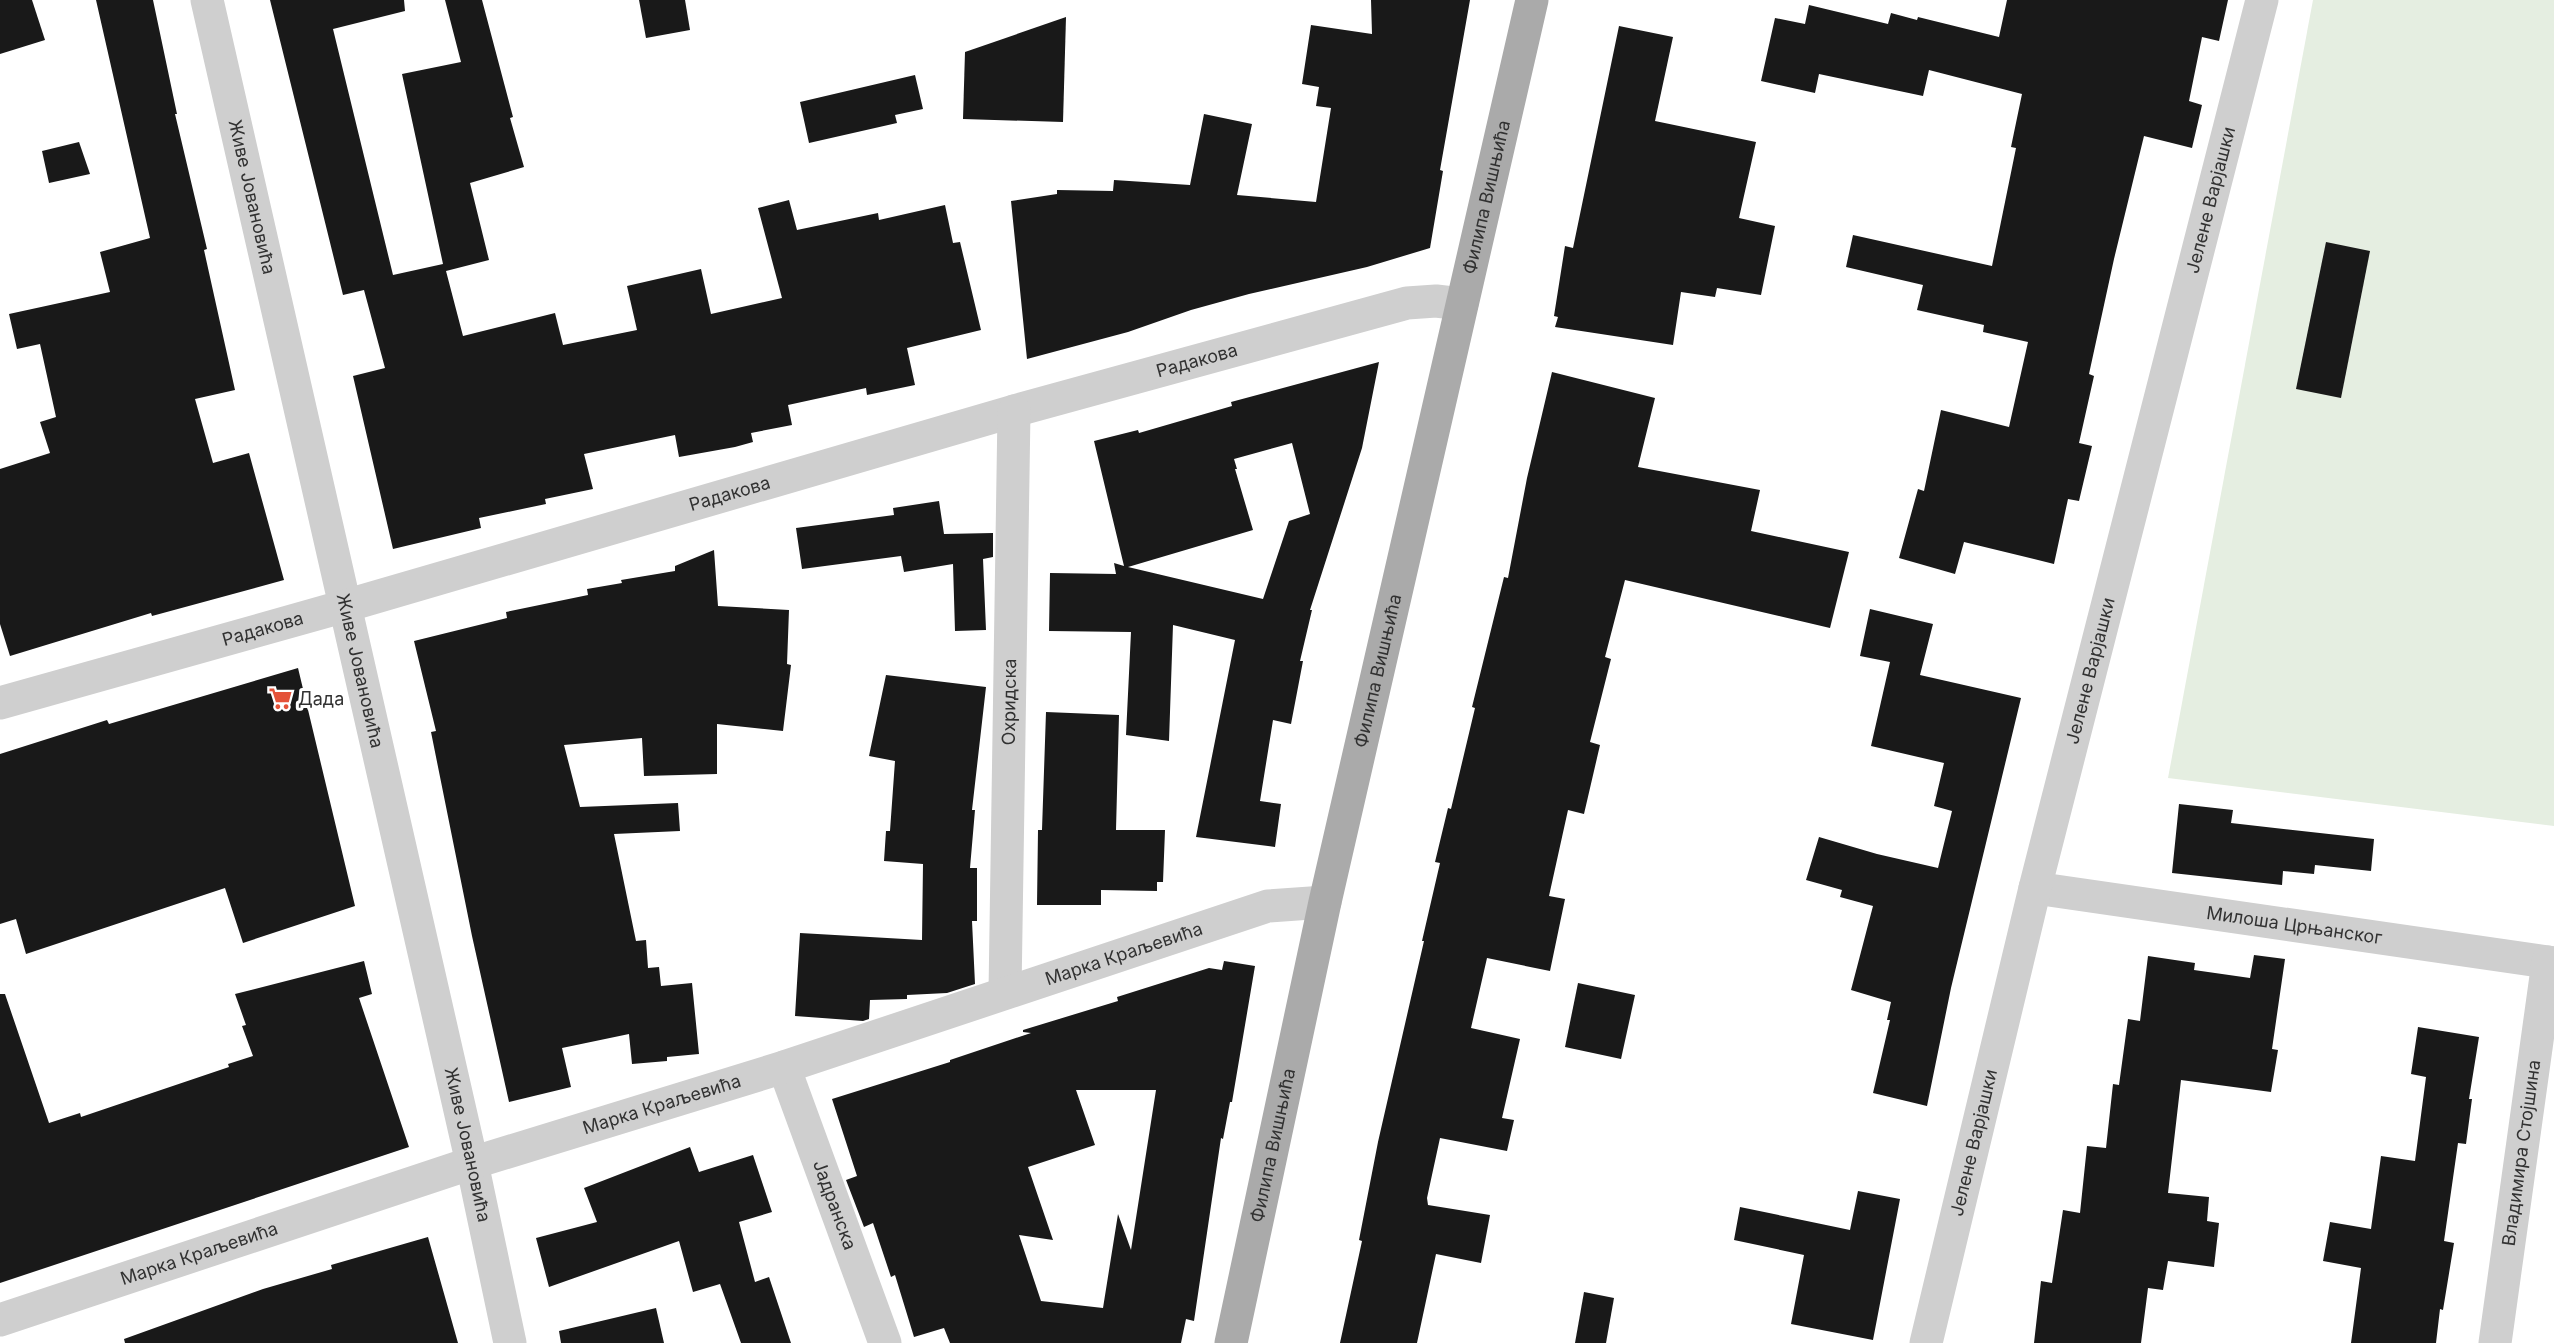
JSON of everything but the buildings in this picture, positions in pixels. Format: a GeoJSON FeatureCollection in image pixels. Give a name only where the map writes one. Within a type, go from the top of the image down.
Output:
{"type":"FeatureCollection","features":[{"type":"Feature","properties":{"kind":"main road","name":"Филипа Вишњића"},"geometry":{"type":"LineString","coordinates":[[1231,1343],[1325,902],[1532,0]]}},
{"type":"Feature","properties":{"kind":"street","name":"Живе Јовановића"},"geometry":{"type":"LineString","coordinates":[[207,0],[472,1163],[510,1343]]}},
{"type":"Feature","properties":{"kind":"street","name":"Јелене Варјашки"},"geometry":{"type":"LineString","coordinates":[[1926,1343],[2035,888],[2262,0]]}},
{"type":"Feature","properties":{"kind":"street","name":"Радакова"},"geometry":{"type":"LineString","coordinates":[[0,703],[345,606],[1014,411],[1407,303],[1436,301],[1462,304]]}},
{"type":"Feature","properties":{"kind":"street","name":"Охридска"},"geometry":{"type":"LineString","coordinates":[[1005,993],[1014,411]]}},
{"type":"Feature","properties":{"kind":"street","name":"Милоша Црњанског"},"geometry":{"type":"LineString","coordinates":[[2035,888],[2551,962]]}},
{"type":"Feature","properties":{"kind":"street","name":"Марка Краљевића"},"geometry":{"type":"LineString","coordinates":[[0,1320],[472,1163],[784,1067],[1268,906],[1325,902]]}},
{"type":"Feature","properties":{"kind":"street","name":"Владимира Стојшина"},"geometry":{"type":"LineString","coordinates":[[2495,1343],[2551,962]]}},
{"type":"Feature","properties":{"kind":"street","name":"Јадранска"},"geometry":{"type":"LineString","coordinates":[[784,1067],[885,1343]]}},
{"type":"Feature","properties":{"kind":"shaded area"},"geometry":{"type":"Polygon","coordinates":[[[2313,0],[2554,0],[2554,826],[2168,778],[2313,0]]]}},
{"type":"Feature","properties":{"kind":"place","name":"Дада"},"geometry":{"type":"Point","coordinates":[280,699]}}]}
